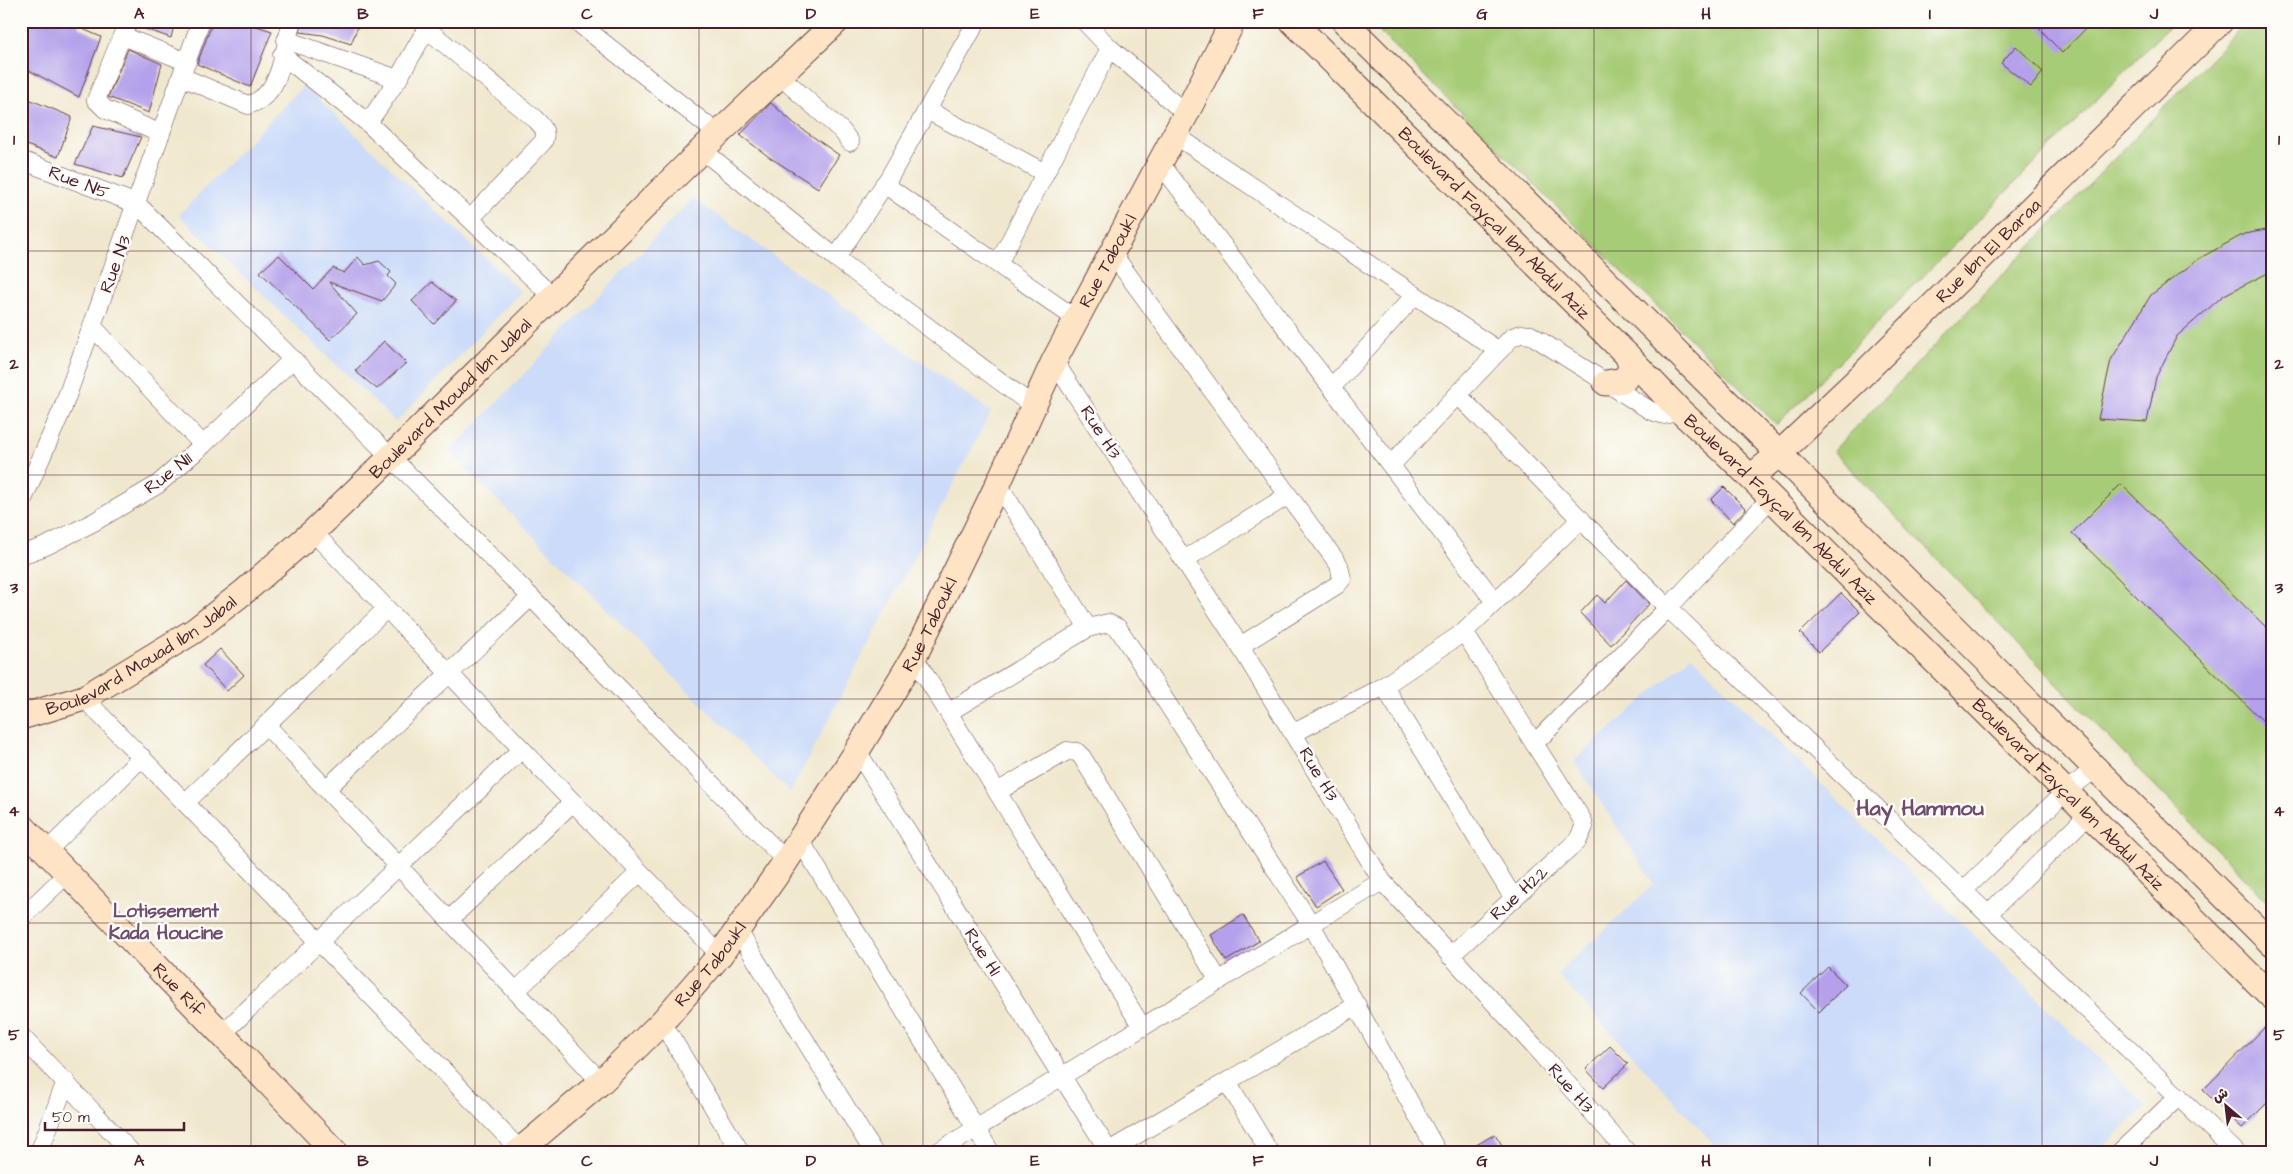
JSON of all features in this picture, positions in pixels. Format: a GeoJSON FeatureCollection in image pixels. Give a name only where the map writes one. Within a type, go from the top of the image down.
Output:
{"type":"FeatureCollection","features":[{"type":"Feature","properties":{"kind":"main road","name":"Boulevard Mouad Ibn Jabal"},"geometry":{"type":"LineString","coordinates":[[21,717],[84,698],[194,631],[313,532],[554,298],[710,142],[837,21]]}},
{"type":"Feature","properties":{"kind":"main road","name":"Rue Taboukl"},"geometry":{"type":"LineString","coordinates":[[519,1152],[601,1082],[662,1022],[720,955],[786,861],[857,751],[914,657],[998,484],[1054,361],[1180,125],[1232,21]]}},
{"type":"Feature","properties":{"kind":"main road","name":"Boulevard Fayçal Ibn Abdul Aziz"},"geometry":{"type":"LineString","coordinates":[[1292,21],[1627,355],[1680,411],[1751,477],[2272,997]]}},
{"type":"Feature","properties":{"kind":"main road","name":"Boulevard Fayçal Ibn Abdul Aziz"},"geometry":{"type":"LineString","coordinates":[[1344,21],[2272,944]]}},
{"type":"Feature","properties":{"kind":"main road","name":"Rue Ibn El Baraa"},"geometry":{"type":"LineString","coordinates":[[1751,477],[1780,454],[2221,21]]}},
{"type":"Feature","properties":{"kind":"main road"},"geometry":{"type":"LineString","coordinates":[[1606,383],[1624,380],[1630,373],[1632,368],[1627,355]]}},
{"type":"Feature","properties":{"kind":"main road","name":"Rue Rif"},"geometry":{"type":"LineString","coordinates":[[21,824],[336,1153]]}},
{"type":"Feature","properties":{"kind":"street","name":"Rue N3"},"geometry":{"type":"LineString","coordinates":[[21,504],[62,410],[93,327],[201,21]]}},
{"type":"Feature","properties":{"kind":"street"},"geometry":{"type":"LineString","coordinates":[[161,134],[105,109],[96,100],[126,29],[185,70],[248,105],[258,102],[272,90],[292,21]]}},
{"type":"Feature","properties":{"kind":"street"},"geometry":{"type":"LineString","coordinates":[[576,21],[836,258],[1033,406]]}},
{"type":"Feature","properties":{"kind":"street"},"geometry":{"type":"LineString","coordinates":[[836,258],[884,184],[977,21]]}},
{"type":"Feature","properties":{"kind":"street"},"geometry":{"type":"LineString","coordinates":[[1084,21],[1180,125],[1414,296],[1499,351]]}},
{"type":"Feature","properties":{"kind":"street"},"geometry":{"type":"LineString","coordinates":[[368,123],[398,79],[429,25],[535,119],[546,134],[543,142],[471,218]]}},
{"type":"Feature","properties":{"kind":"street"},"geometry":{"type":"LineString","coordinates":[[284,48],[398,79]]}},
{"type":"Feature","properties":{"kind":"street"},"geometry":{"type":"LineString","coordinates":[[284,48],[471,218],[554,298]]}},
{"type":"Feature","properties":{"kind":"street"},"geometry":{"type":"LineString","coordinates":[[998,264],[1110,48]]}},
{"type":"Feature","properties":{"kind":"street"},"geometry":{"type":"LineString","coordinates":[[780,76],[842,131],[850,142]]}},
{"type":"Feature","properties":{"kind":"street"},"geometry":{"type":"LineString","coordinates":[[927,110],[1045,173]]}},
{"type":"Feature","properties":{"kind":"street","name":"Rue N5"},"geometry":{"type":"LineString","coordinates":[[21,160],[137,204]]}},
{"type":"Feature","properties":{"kind":"street"},"geometry":{"type":"LineString","coordinates":[[1160,163],[1495,602]]}},
{"type":"Feature","properties":{"kind":"street"},"geometry":{"type":"LineString","coordinates":[[884,184],[1076,319]]}},
{"type":"Feature","properties":{"kind":"street"},"geometry":{"type":"LineString","coordinates":[[137,204],[531,597],[786,861]]}},
{"type":"Feature","properties":{"kind":"street"},"geometry":{"type":"LineString","coordinates":[[1112,253],[1287,496],[1339,564],[1342,579],[1337,585],[1240,646]]}},
{"type":"Feature","properties":{"kind":"street"},"geometry":{"type":"LineString","coordinates":[[1332,387],[1414,296]]}},
{"type":"Feature","properties":{"kind":"street"},"geometry":{"type":"LineString","coordinates":[[93,327],[204,445]]}},
{"type":"Feature","properties":{"kind":"street"},"geometry":{"type":"LineString","coordinates":[[1392,466],[1512,337],[1522,334],[1531,335],[1657,414],[1664,415],[1680,411]]}},
{"type":"Feature","properties":{"kind":"street","name":"Rue N11"},"geometry":{"type":"LineString","coordinates":[[21,556],[94,522],[157,485],[204,445],[293,359]]}},
{"type":"Feature","properties":{"kind":"street","name":"Rue H3"},"geometry":{"type":"LineString","coordinates":[[1054,361],[1240,646],[1382,881],[1534,1046],[1628,1153]]}},
{"type":"Feature","properties":{"kind":"street"},"geometry":{"type":"LineString","coordinates":[[1458,395],[1668,608],[2237,1153]]}},
{"type":"Feature","properties":{"kind":"street"},"geometry":{"type":"LineString","coordinates":[[998,484],[1088,628]]}},
{"type":"Feature","properties":{"kind":"street"},"geometry":{"type":"LineString","coordinates":[[1184,560],[1287,496]]}},
{"type":"Feature","properties":{"kind":"street"},"geometry":{"type":"LineString","coordinates":[[1464,632],[1536,743],[1668,608],[1771,498]]}},
{"type":"Feature","properties":{"kind":"street"},"geometry":{"type":"LineString","coordinates":[[1294,733],[1384,686],[1464,632],[1581,519]]}},
{"type":"Feature","properties":{"kind":"street"},"geometry":{"type":"LineString","coordinates":[[313,532],[720,955]]}},
{"type":"Feature","properties":{"kind":"street"},"geometry":{"type":"LineString","coordinates":[[326,789],[531,597]]}},
{"type":"Feature","properties":{"kind":"street"},"geometry":{"type":"LineString","coordinates":[[185,803],[386,608]]}},
{"type":"Feature","properties":{"kind":"street"},"geometry":{"type":"LineString","coordinates":[[949,712],[1088,628],[1108,622],[1118,628],[1311,924],[1438,1153]]}},
{"type":"Feature","properties":{"kind":"street"},"geometry":{"type":"LineString","coordinates":[[914,657],[1142,1027]]}},
{"type":"Feature","properties":{"kind":"street"},"geometry":{"type":"LineString","coordinates":[[1384,686],[1514,898]]}},
{"type":"Feature","properties":{"kind":"street"},"geometry":{"type":"LineString","coordinates":[[84,698],[519,1152]]}},
{"type":"Feature","properties":{"kind":"street"},"geometry":{"type":"LineString","coordinates":[[266,724],[601,1082]]}},
{"type":"Feature","properties":{"kind":"street","name":"Rue H22"},"geometry":{"type":"LineString","coordinates":[[1450,956],[1578,840],[1584,827],[1584,821],[1536,743]]}},
{"type":"Feature","properties":{"kind":"street"},"geometry":{"type":"LineString","coordinates":[[223,1033],[522,749]]}},
{"type":"Feature","properties":{"kind":"street","name":"Rue H1"},"geometry":{"type":"LineString","coordinates":[[857,751],[1109,1152]]}},
{"type":"Feature","properties":{"kind":"street"},"geometry":{"type":"LineString","coordinates":[[997,792],[1067,751],[1077,752],[1082,757],[1218,980]]}},
{"type":"Feature","properties":{"kind":"street"},"geometry":{"type":"LineString","coordinates":[[47,851],[142,757]]}},
{"type":"Feature","properties":{"kind":"street"},"geometry":{"type":"LineString","coordinates":[[1963,890],[2066,791],[2095,769]]}},
{"type":"Feature","properties":{"kind":"street"},"geometry":{"type":"LineString","coordinates":[[449,920],[573,802]]}},
{"type":"Feature","properties":{"kind":"street"},"geometry":{"type":"LineString","coordinates":[[1988,914],[2088,814]]}},
{"type":"Feature","properties":{"kind":"street"},"geometry":{"type":"LineString","coordinates":[[800,840],[991,1153]]}},
{"type":"Feature","properties":{"kind":"street"},"geometry":{"type":"LineString","coordinates":[[516,991],[640,872]]}},
{"type":"Feature","properties":{"kind":"street"},"geometry":{"type":"LineString","coordinates":[[21,918],[68,873]]}},
{"type":"Feature","properties":{"kind":"street"},"geometry":{"type":"LineString","coordinates":[[936,1153],[1382,881]]}},
{"type":"Feature","properties":{"kind":"street"},"geometry":{"type":"LineString","coordinates":[[737,930],[874,1153]]}},
{"type":"Feature","properties":{"kind":"street"},"geometry":{"type":"LineString","coordinates":[[1109,1152],[1357,1005]]}},
{"type":"Feature","properties":{"kind":"street"},"geometry":{"type":"LineString","coordinates":[[662,1022],[741,1153]]}},
{"type":"Feature","properties":{"kind":"street"},"geometry":{"type":"LineString","coordinates":[[21,1036],[132,1153]]}},
{"type":"Feature","properties":{"kind":"street"},"geometry":{"type":"LineString","coordinates":[[39,1153],[66,1082]]}},
{"type":"Feature","properties":{"kind":"street"},"geometry":{"type":"LineString","coordinates":[[1228,1082],[1270,1153]]}},
{"type":"Feature","properties":{"kind":"street"},"geometry":{"type":"LineString","coordinates":[[2119,1153],[2179,1096]]}},
{"type":"Feature","properties":{"kind":"shaded area"},"geometry":{"type":"Polygon","coordinates":[[[304,85],[521,292],[396,422],[179,215],[304,85]]]}},
{"type":"Feature","properties":{"kind":"shaded area"},"geometry":{"type":"Polygon","coordinates":[[[693,198],[991,412],[790,793],[449,452],[693,198]]]}},
{"type":"Feature","properties":{"kind":"shaded area"},"geometry":{"type":"Polygon","coordinates":[[[1692,656],[2147,1107],[2096,1153],[1722,1153],[1557,974],[1654,884],[1574,761],[1692,656]]]}},
{"type":"Feature","properties":{"kind":"green space"},"geometry":{"type":"Polygon","coordinates":[[[1369,21],[2174,21],[1777,425],[1369,21]]]}},
{"type":"Feature","properties":{"kind":"green space"},"geometry":{"type":"Polygon","coordinates":[[[2247,21],[2272,21],[2272,907],[1833,451],[2247,21]]]}},
{"type":"Feature","properties":{"kind":"building"},"geometry":{"type":"Polygon","coordinates":[[[21,21],[80,21],[78,27],[101,37],[79,97],[21,66],[21,21]]]}},
{"type":"Feature","properties":{"kind":"building"},"geometry":{"type":"Polygon","coordinates":[[[138,21],[175,21],[171,38],[137,26],[138,21]]]}},
{"type":"Feature","properties":{"kind":"building"},"geometry":{"type":"Polygon","coordinates":[[[213,21],[241,21],[272,31],[250,87],[197,64],[213,21]]]}},
{"type":"Feature","properties":{"kind":"building"},"geometry":{"type":"Polygon","coordinates":[[[302,21],[360,21],[351,44],[323,35],[300,32],[302,21]]]}},
{"type":"Feature","properties":{"kind":"building"},"geometry":{"type":"Polygon","coordinates":[[[2033,21],[2093,21],[2062,53],[2033,21]]]}},
{"type":"Feature","properties":{"kind":"building"},"geometry":{"type":"Polygon","coordinates":[[[2016,46],[2043,72],[2031,87],[2001,63],[2016,46]]]}},
{"type":"Feature","properties":{"kind":"building"},"geometry":{"type":"Polygon","coordinates":[[[128,49],[162,64],[149,113],[108,97],[128,49]]]}},
{"type":"Feature","properties":{"kind":"building"},"geometry":{"type":"Polygon","coordinates":[[[21,96],[72,117],[58,157],[21,143],[21,96]]]}},
{"type":"Feature","properties":{"kind":"building"},"geometry":{"type":"Polygon","coordinates":[[[771,103],[795,124],[839,155],[818,188],[769,157],[740,135],[771,103]]]}},
{"type":"Feature","properties":{"kind":"building"},"geometry":{"type":"Polygon","coordinates":[[[93,126],[141,137],[123,178],[75,164],[93,126]]]}},
{"type":"Feature","properties":{"kind":"building"},"geometry":{"type":"Polygon","coordinates":[[[2272,229],[2272,271],[2224,295],[2177,336],[2156,377],[2147,422],[2098,419],[2111,360],[2151,295],[2200,258],[2244,234],[2272,229]]]}},
{"type":"Feature","properties":{"kind":"building"},"geometry":{"type":"Polygon","coordinates":[[[279,255],[313,289],[333,268],[344,273],[358,257],[365,265],[379,261],[391,272],[388,276],[396,284],[382,301],[329,282],[357,314],[330,340],[260,272],[279,255]]]}},
{"type":"Feature","properties":{"kind":"building"},"geometry":{"type":"Polygon","coordinates":[[[432,282],[456,301],[434,324],[412,301],[432,282]]]}},
{"type":"Feature","properties":{"kind":"building"},"geometry":{"type":"Polygon","coordinates":[[[384,341],[406,363],[377,389],[355,371],[384,341]]]}},
{"type":"Feature","properties":{"kind":"building"},"geometry":{"type":"Polygon","coordinates":[[[2121,484],[2272,633],[2272,730],[2072,533],[2121,484]]]}},
{"type":"Feature","properties":{"kind":"building"},"geometry":{"type":"Polygon","coordinates":[[[1724,487],[1746,509],[1733,523],[1711,500],[1724,487]]]}},
{"type":"Feature","properties":{"kind":"building"},"geometry":{"type":"Polygon","coordinates":[[[1626,580],[1649,604],[1611,645],[1580,613],[1597,595],[1605,603],[1626,580]]]}},
{"type":"Feature","properties":{"kind":"building"},"geometry":{"type":"Polygon","coordinates":[[[1841,593],[1860,612],[1819,652],[1800,633],[1841,593]]]}},
{"type":"Feature","properties":{"kind":"building"},"geometry":{"type":"Polygon","coordinates":[[[220,649],[244,675],[227,691],[203,665],[220,649]]]}},
{"type":"Feature","properties":{"kind":"building"},"geometry":{"type":"Polygon","coordinates":[[[1323,861],[1342,889],[1316,906],[1297,877],[1323,861]]]}},
{"type":"Feature","properties":{"kind":"building"},"geometry":{"type":"Polygon","coordinates":[[[1243,915],[1259,941],[1226,961],[1211,935],[1243,915]]]}},
{"type":"Feature","properties":{"kind":"building"},"geometry":{"type":"Polygon","coordinates":[[[1828,967],[1846,985],[1819,1012],[1801,993],[1828,967]]]}},
{"type":"Feature","properties":{"kind":"building"},"geometry":{"type":"Polygon","coordinates":[[[2272,1020],[2272,1098],[2242,1128],[2203,1090],[2272,1020]]]}},
{"type":"Feature","properties":{"kind":"building"},"geometry":{"type":"Polygon","coordinates":[[[1610,1046],[1628,1064],[1603,1088],[1586,1069],[1610,1046]]]}},
{"type":"Feature","properties":{"kind":"building"},"geometry":{"type":"Polygon","coordinates":[[[1495,1134],[1507,1153],[1463,1153],[1495,1134]]]}},
{"type":"Feature","properties":{"kind":"district","name":"Hay Hammou"},"geometry":{"type":"Point","coordinates":[1920,807]}},
{"type":"Feature","properties":{"kind":"district","name":"Lotissement Kada Houcine"},"geometry":{"type":"Point","coordinates":[166,921]}}]}
